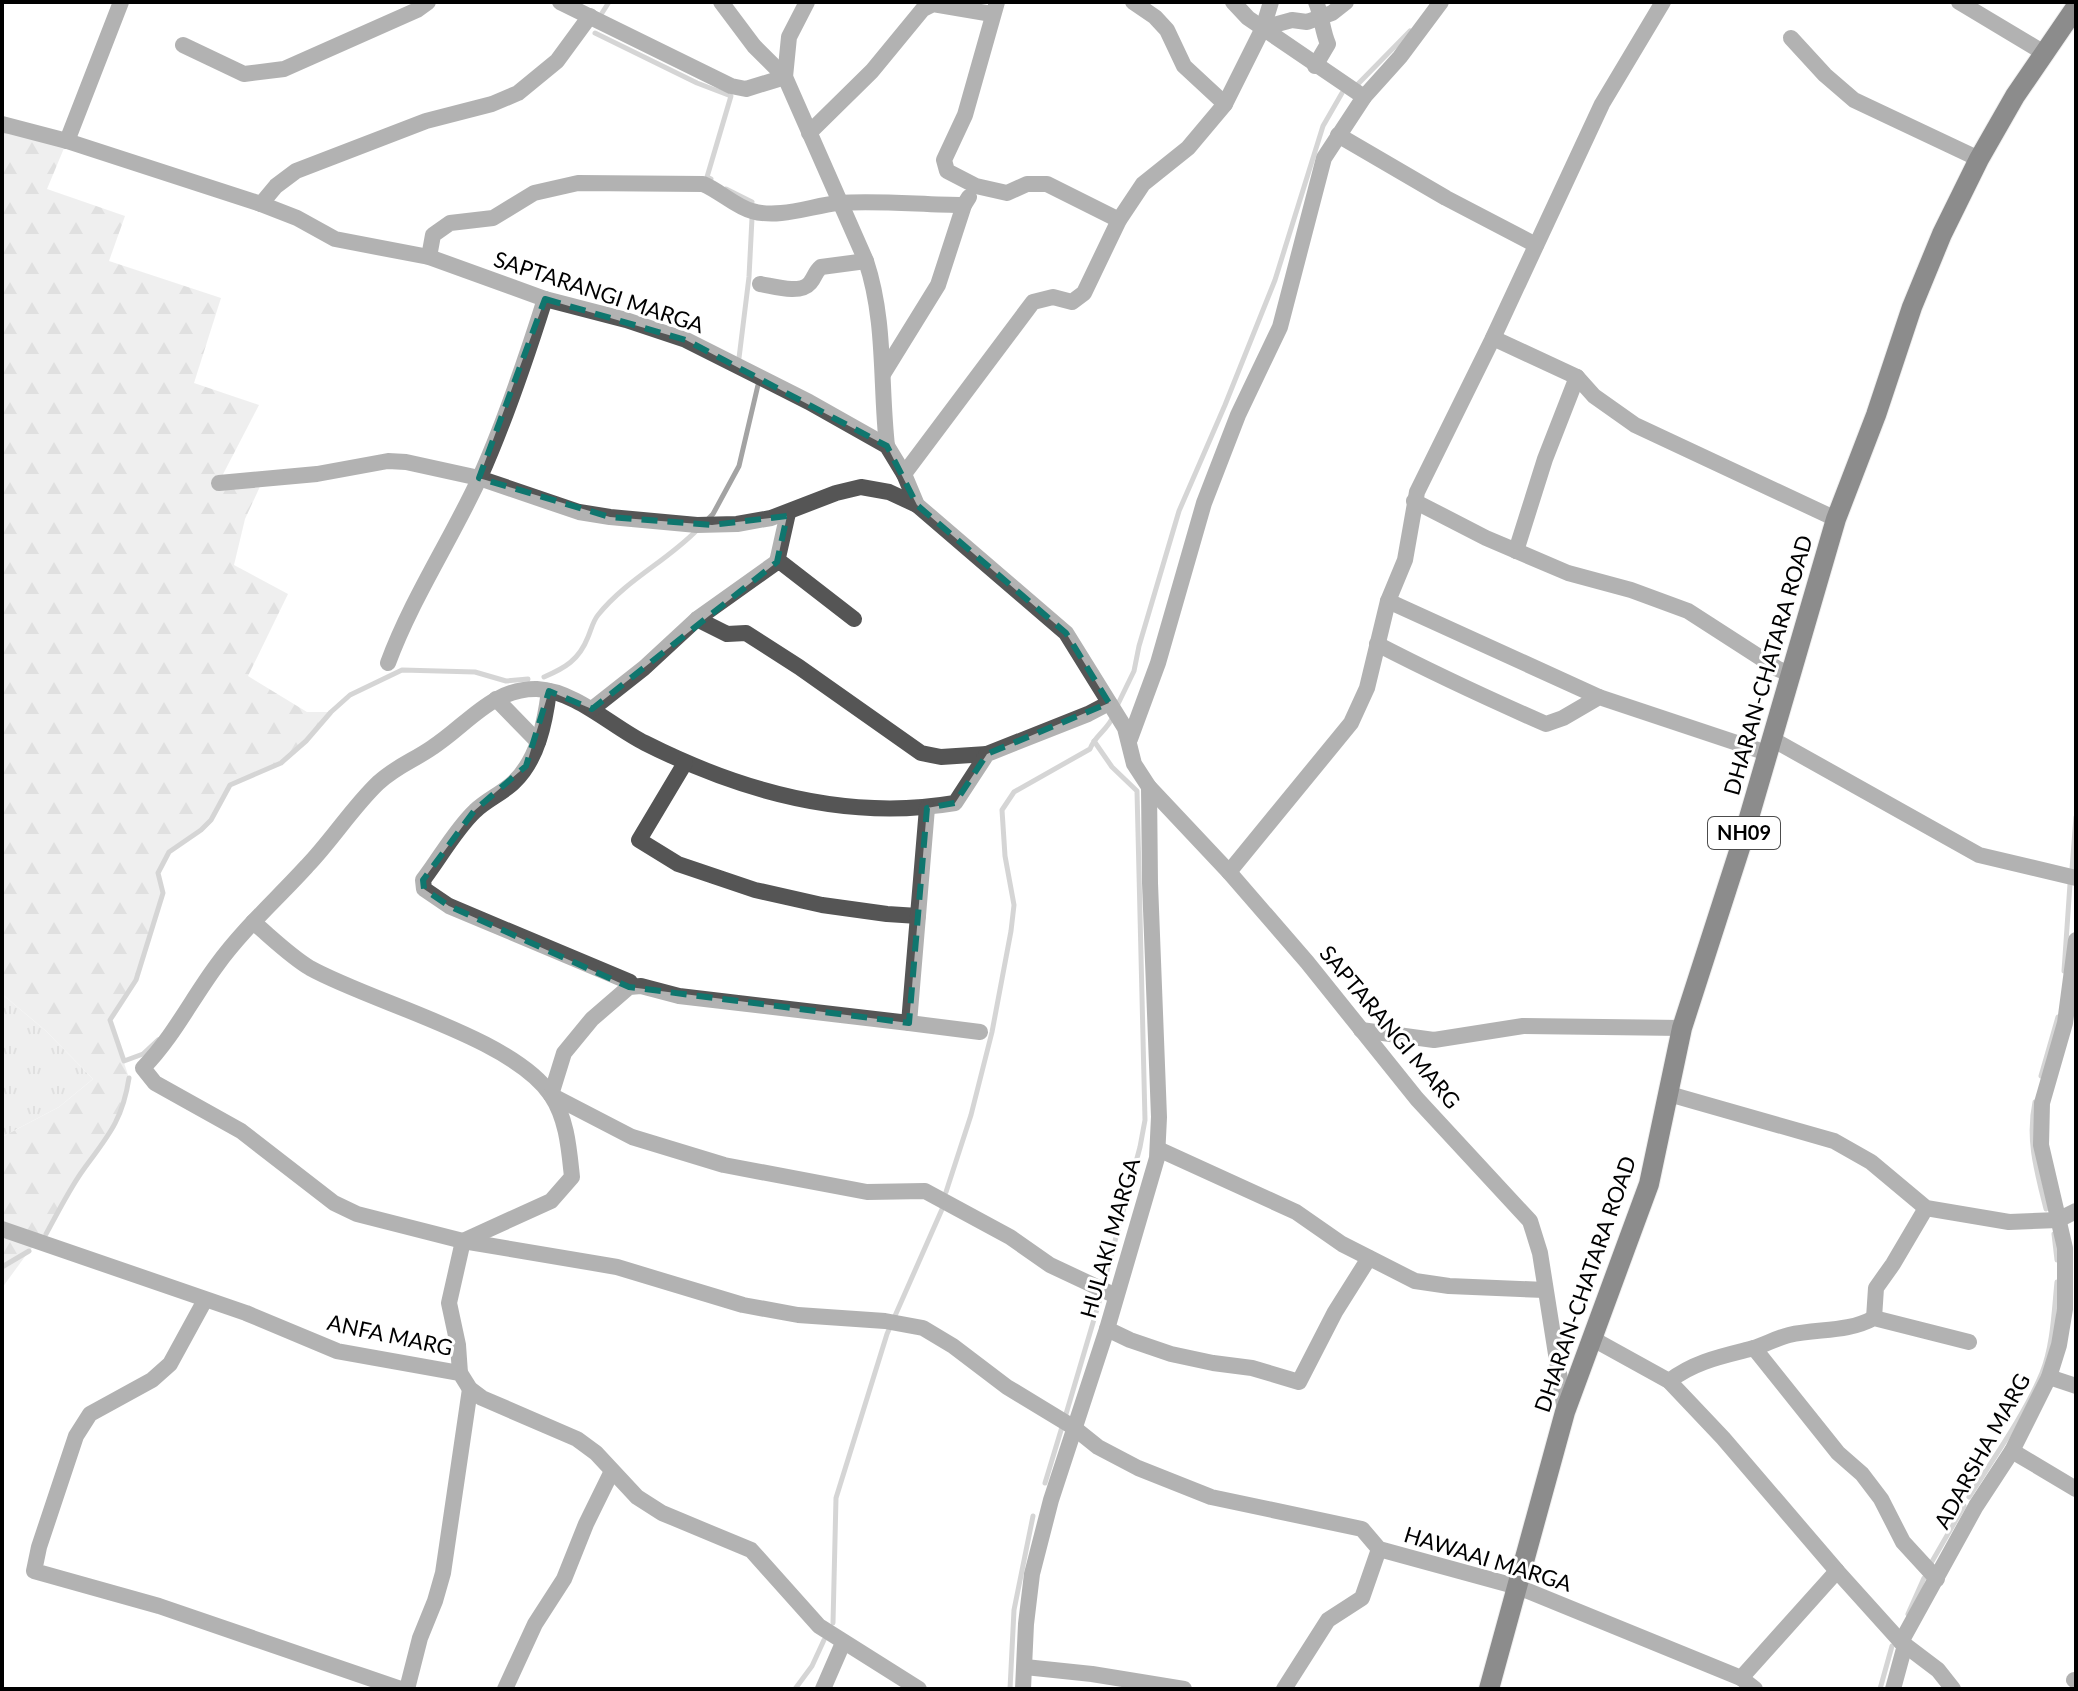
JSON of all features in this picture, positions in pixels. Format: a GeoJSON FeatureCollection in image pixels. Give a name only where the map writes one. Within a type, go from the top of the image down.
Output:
{"type":"FeatureCollection","features":[{"type":"Feature","properties":{"kind":"main road","name":"DHARAN-CHATARA ROAD"},"geometry":{"type":"LineString","coordinates":[[1489,1689],[1565,1412],[1649,1184],[1682,1028],[1836,519],[1876,415],[1918,291],[1942,234],[2015,96],[2076,7]]}},
{"type":"Feature","properties":{"kind":"street"},"geometry":{"type":"LineString","coordinates":[[67,141],[121,2]]}},
{"type":"Feature","properties":{"kind":"street"},"geometry":{"type":"LineString","coordinates":[[183,45],[244,74],[284,69],[417,10],[428,2]]}},
{"type":"Feature","properties":{"kind":"street"},"geometry":{"type":"LineString","coordinates":[[560,2],[731,86],[746,89],[785,77]]}},
{"type":"Feature","properties":{"kind":"street"},"geometry":{"type":"LineString","coordinates":[[721,2],[754,46],[785,77],[866,261],[876,292],[887,446]]}},
{"type":"Feature","properties":{"kind":"street"},"geometry":{"type":"LineString","coordinates":[[785,77],[789,37],[807,2]]}},
{"type":"Feature","properties":{"kind":"street"},"geometry":{"type":"LineString","coordinates":[[1133,2],[1155,17],[1167,30],[1184,66],[1225,104]]}},
{"type":"Feature","properties":{"kind":"street"},"geometry":{"type":"LineString","coordinates":[[1233,2],[1315,66],[1364,97]]}},
{"type":"Feature","properties":{"kind":"street"},"geometry":{"type":"LineString","coordinates":[[904,474],[1033,302],[1053,297],[1072,302],[1084,293],[1119,220],[1143,184],[1188,148],[1225,104],[1263,28],[1271,2]]}},
{"type":"Feature","properties":{"kind":"street"},"geometry":{"type":"LineString","coordinates":[[1319,9],[1332,13],[1346,2]]}},
{"type":"Feature","properties":{"kind":"street"},"geometry":{"type":"LineString","coordinates":[[1127,734],[1158,663],[1204,503],[1238,415],[1280,327],[1324,158],[1364,97],[1400,57],[1441,2]]}},
{"type":"Feature","properties":{"kind":"street"},"geometry":{"type":"LineString","coordinates":[[1229,872],[1351,723],[1367,688],[1388,601],[1405,560],[1414,501],[1602,104],[1663,2]]}},
{"type":"Feature","properties":{"kind":"street"},"geometry":{"type":"LineString","coordinates":[[1959,2],[2046,54]]}},
{"type":"Feature","properties":{"kind":"street"},"geometry":{"type":"LineString","coordinates":[[809,133],[872,71],[923,9],[933,4],[995,8],[965,115],[944,160],[947,171],[976,186],[1007,193],[1027,184],[1047,184],[1119,220]]}},
{"type":"Feature","properties":{"kind":"street"},"geometry":{"type":"LineString","coordinates":[[1263,28],[1292,20],[1307,22],[1319,9]]}},
{"type":"Feature","properties":{"kind":"street"},"geometry":{"type":"LineString","coordinates":[[1315,66],[1328,44],[1319,9]]}},
{"type":"Feature","properties":{"kind":"street"},"geometry":{"type":"LineString","coordinates":[[261,204],[276,186],[296,171],[426,121],[492,104],[518,93],[557,61],[590,16]]}},
{"type":"Feature","properties":{"kind":"street"},"geometry":{"type":"LineString","coordinates":[[1791,38],[1825,75],[1854,100],[1979,159]]}},
{"type":"Feature","properties":{"kind":"street","name":"SAPTARANGI MARGA"},"geometry":{"type":"LineString","coordinates":[[2,124],[67,141],[261,204],[297,218],[335,239],[429,257],[545,299],[626,320],[686,340],[809,402],[887,446],[904,474],[917,505],[1066,633],[1111,707]]}},
{"type":"Feature","properties":{"kind":"street"},"geometry":{"type":"LineString","coordinates":[[1338,135],[1446,198],[1536,245]]}},
{"type":"Feature","properties":{"kind":"street"},"geometry":{"type":"LineString","coordinates":[[429,257],[433,235],[450,223],[493,218],[534,193],[578,183],[703,184],[722,192],[738,206],[768,214],[840,203],[964,205]]}},
{"type":"Feature","properties":{"kind":"street"},"geometry":{"type":"LineString","coordinates":[[883,374],[938,285],[964,205],[976,186]]}},
{"type":"Feature","properties":{"kind":"street"},"geometry":{"type":"LineString","coordinates":[[760,284],[802,288],[810,284],[821,267],[866,261]]}},
{"type":"Feature","properties":{"kind":"street"},"geometry":{"type":"LineString","coordinates":[[388,663],[421,589],[479,478],[512,401],[545,299]]}},
{"type":"Feature","properties":{"kind":"street"},"geometry":{"type":"LineString","coordinates":[[1493,338],[1577,377],[1594,396],[1635,425],[1836,519]]}},
{"type":"Feature","properties":{"kind":"street"},"geometry":{"type":"LineString","coordinates":[[1516,551],[1545,459],[1577,377]]}},
{"type":"Feature","properties":{"kind":"street"},"geometry":{"type":"LineString","coordinates":[[219,483],[317,474],[388,461],[479,478],[579,512],[705,525],[748,522],[788,513],[836,493],[861,487],[889,492],[917,505]]}},
{"type":"Feature","properties":{"kind":"street"},"geometry":{"type":"LineString","coordinates":[[1414,501],[1568,573],[1631,590],[1688,611],[1790,674]]}},
{"type":"Feature","properties":{"kind":"street"},"geometry":{"type":"LineString","coordinates":[[592,709],[644,668],[697,619],[777,562],[788,513]]}},
{"type":"Feature","properties":{"kind":"street"},"geometry":{"type":"LineString","coordinates":[[777,562],[854,619]]}},
{"type":"Feature","properties":{"kind":"street"},"geometry":{"type":"LineString","coordinates":[[1388,601],[1599,697],[1769,746],[1979,855],[2076,878]]}},
{"type":"Feature","properties":{"kind":"street"},"geometry":{"type":"LineString","coordinates":[[697,619],[727,634],[746,633],[921,753],[941,757],[987,754],[1111,707]]}},
{"type":"Feature","properties":{"kind":"street"},"geometry":{"type":"LineString","coordinates":[[1377,644],[1460,687],[1485,695],[1546,724],[1599,697]]}},
{"type":"Feature","properties":{"kind":"street"},"geometry":{"type":"LineString","coordinates":[[987,754],[955,803],[927,808],[842,806],[793,798],[749,786],[685,763],[621,729],[592,709],[549,691],[535,689],[513,693],[483,706],[432,748],[403,762],[376,786],[308,866],[253,922],[307,966],[357,991],[468,1037],[523,1065],[551,1095],[632,1137],[724,1165],[867,1192],[925,1191],[1010,1237],[1050,1265],[1116,1296]]}},
{"type":"Feature","properties":{"kind":"street"},"geometry":{"type":"LineString","coordinates":[[549,691],[546,717],[538,742],[515,781],[474,811],[423,880],[424,889],[449,906],[630,982],[629,987]]}},
{"type":"Feature","properties":{"kind":"street"},"geometry":{"type":"LineString","coordinates":[[496,699],[538,742]]}},
{"type":"Feature","properties":{"kind":"street","name":"SAPTARANGI MARG"},"geometry":{"type":"LineString","coordinates":[[1111,707],[1127,734],[1134,764],[1149,787],[1229,872],[1307,962],[1417,1099],[1530,1221],[1540,1253],[1565,1412]]}},
{"type":"Feature","properties":{"kind":"street"},"geometry":{"type":"LineString","coordinates":[[685,763],[639,840],[678,864],[755,890],[822,905],[918,916]]}},
{"type":"Feature","properties":{"kind":"street","name":"HULAKI MARGA"},"geometry":{"type":"LineString","coordinates":[[1023,1689],[1032,1574],[1073,1427],[1139,1225],[1158,1149],[1149,787]]}},
{"type":"Feature","properties":{"kind":"street"},"geometry":{"type":"LineString","coordinates":[[909,1023],[927,808]]}},
{"type":"Feature","properties":{"kind":"street","name":"HAWAAI MARGA"},"geometry":{"type":"LineString","coordinates":[[253,922],[217,965],[166,1045],[143,1068],[155,1083],[241,1131],[334,1203],[357,1214],[463,1241],[617,1267],[743,1305],[798,1315],[894,1322],[923,1328],[953,1346],[1007,1387],[1073,1427],[1098,1447],[1138,1468],[1211,1497],[1362,1529],[1379,1549],[1518,1587],[1741,1678],[1755,1689]]}},
{"type":"Feature","properties":{"kind":"street","name":"ADARSHA MARG"},"geometry":{"type":"LineString","coordinates":[[1893,1689],[1903,1643],[1976,1506],[2012,1451],[2049,1377],[2059,1345],[2065,1309],[2065,1248],[2041,1145],[2042,1103],[2074,983],[2076,940]]}},
{"type":"Feature","properties":{"kind":"street"},"geometry":{"type":"LineString","coordinates":[[460,1373],[449,1303],[463,1241],[551,1201],[572,1177],[567,1134],[551,1095],[564,1053],[592,1019],[629,987],[641,986],[679,996],[980,1032]]}},
{"type":"Feature","properties":{"kind":"street"},"geometry":{"type":"LineString","coordinates":[[1361,1030],[1434,1040],[1523,1026],[1682,1028]]}},
{"type":"Feature","properties":{"kind":"street"},"geometry":{"type":"LineString","coordinates":[[1669,1094],[1834,1141],[1871,1162],[1926,1208],[2009,1222],[2058,1220],[2076,1211]]}},
{"type":"Feature","properties":{"kind":"street"},"geometry":{"type":"LineString","coordinates":[[1158,1149],[1296,1212],[1369,1258],[1415,1281],[1449,1286],[1545,1290]]}},
{"type":"Feature","properties":{"kind":"street"},"geometry":{"type":"LineString","coordinates":[[1874,1318],[1876,1288],[1926,1208]]}},
{"type":"Feature","properties":{"kind":"street","name":"ANFA MARG"},"geometry":{"type":"LineString","coordinates":[[2,1229],[246,1313],[337,1351],[460,1373],[470,1389],[482,1398],[577,1439],[596,1453],[637,1497],[662,1513],[751,1550],[819,1626],[919,1689]]}},
{"type":"Feature","properties":{"kind":"street"},"geometry":{"type":"LineString","coordinates":[[1107,1329],[1171,1354],[1252,1368],[1299,1382],[1335,1312],[1369,1258]]}},
{"type":"Feature","properties":{"kind":"street"},"geometry":{"type":"LineString","coordinates":[[205,1300],[170,1364],[152,1380],[90,1414],[76,1436],[34,1571],[159,1606],[401,1689]]}},
{"type":"Feature","properties":{"kind":"street"},"geometry":{"type":"LineString","coordinates":[[1669,1381],[1687,1367],[1712,1358],[1790,1335],[1857,1327],[1874,1318],[1969,1342]]}},
{"type":"Feature","properties":{"kind":"street"},"geometry":{"type":"LineString","coordinates":[[1593,1339],[1669,1381],[1903,1643],[1938,1670],[1953,1689]]}},
{"type":"Feature","properties":{"kind":"street"},"geometry":{"type":"LineString","coordinates":[[1754,1348],[1838,1453],[1862,1474],[1881,1499],[1903,1542],[1937,1579]]}},
{"type":"Feature","properties":{"kind":"street"},"geometry":{"type":"LineString","coordinates":[[2049,1377],[2076,1386]]}},
{"type":"Feature","properties":{"kind":"street"},"geometry":{"type":"LineString","coordinates":[[407,1689],[420,1638],[443,1573],[470,1389]]}},
{"type":"Feature","properties":{"kind":"street"},"geometry":{"type":"LineString","coordinates":[[2012,1451],[2076,1489]]}},
{"type":"Feature","properties":{"kind":"street"},"geometry":{"type":"LineString","coordinates":[[505,1689],[535,1624],[564,1579],[612,1471]]}},
{"type":"Feature","properties":{"kind":"street"},"geometry":{"type":"LineString","coordinates":[[1284,1689],[1328,1620],[1362,1598],[1379,1549]]}},
{"type":"Feature","properties":{"kind":"street"},"geometry":{"type":"LineString","coordinates":[[1741,1678],[1837,1571]]}},
{"type":"Feature","properties":{"kind":"street"},"geometry":{"type":"LineString","coordinates":[[823,1689],[843,1643]]}},
{"type":"Feature","properties":{"kind":"street"},"geometry":{"type":"LineString","coordinates":[[1025,1667],[1184,1689]]}},
{"type":"Feature","properties":{"kind":"highlighted area"},"geometry":{"type":"Polygon","coordinates":[[[545,299],[686,340],[887,446],[917,505],[1066,633],[1109,703],[987,754],[955,803],[927,808],[909,1023],[629,987],[449,906],[424,889],[423,880],[474,811],[526,766],[549,691],[592,709],[777,562],[787,516],[712,525],[610,517],[479,478],[545,299]]]}},
{"type":"Feature","properties":{"kind":"green space"},"geometry":{"type":"Polygon","coordinates":[[[2,125],[67,141],[47,189],[125,216],[109,261],[221,298],[194,383],[259,405],[219,482],[263,480],[245,519],[234,565],[288,594],[248,676],[307,712],[331,712],[306,741],[281,763],[230,785],[211,820],[169,852],[158,873],[163,893],[136,980],[110,1020],[129,1078],[125,1103],[115,1128],[80,1175],[46,1234],[29,1251],[2,1288],[2,1137],[59,1107],[93,1079],[46,1031],[2,994],[2,125]]]}},
{"type":"Feature","properties":{"kind":"green space"},"geometry":{"type":"Polygon","coordinates":[[[2,994],[46,1031],[93,1079],[59,1107],[2,1137],[2,994]]]}},
{"type":"Feature","properties":{"kind":"waterway"},"geometry":{"type":"LineString","coordinates":[[602,13],[609,2]]}},
{"type":"Feature","properties":{"kind":"waterway"},"geometry":{"type":"LineString","coordinates":[[1356,86],[1410,31]]}},
{"type":"Feature","properties":{"kind":"waterway"},"geometry":{"type":"LineString","coordinates":[[595,33],[697,83],[731,96],[707,177],[711,179]]}},
{"type":"Feature","properties":{"kind":"waterway"},"geometry":{"type":"LineString","coordinates":[[1117,706],[1134,671],[1179,511],[1275,280],[1323,126],[1342,93]]}},
{"type":"Feature","properties":{"kind":"waterway"},"geometry":{"type":"LineString","coordinates":[[726,189],[752,202]]}},
{"type":"Feature","properties":{"kind":"waterway"},"geometry":{"type":"LineString","coordinates":[[739,358],[749,277],[752,218]]}},
{"type":"Feature","properties":{"kind":"waterway"},"geometry":{"type":"LineString","coordinates":[[707,520],[739,466],[758,385]]}},
{"type":"Feature","properties":{"kind":"waterway"},"geometry":{"type":"LineString","coordinates":[[544,677],[576,657],[596,617],[609,603],[697,530]]}},
{"type":"Feature","properties":{"kind":"waterway"},"geometry":{"type":"LineString","coordinates":[[158,1040],[143,1054],[124,1061],[110,1020],[136,980],[163,893],[158,873],[169,852],[211,820],[230,785],[281,763],[350,695],[402,670],[475,672],[506,681],[528,679]]}},
{"type":"Feature","properties":{"kind":"waterway"},"geometry":{"type":"LineString","coordinates":[[946,1192],[971,1115],[992,1032],[1011,931],[1014,905],[1005,856],[1002,810],[1014,792],[1090,749],[1114,715]]}},
{"type":"Feature","properties":{"kind":"waterway"},"geometry":{"type":"LineString","coordinates":[[1094,741],[1112,767],[1137,791],[1145,1120],[1103,1286]]}},
{"type":"Feature","properties":{"kind":"waterway"},"geometry":{"type":"LineString","coordinates":[[2072,869],[2076,817]]}},
{"type":"Feature","properties":{"kind":"waterway"},"geometry":{"type":"LineString","coordinates":[[2064,971],[2070,884]]}},
{"type":"Feature","properties":{"kind":"waterway"},"geometry":{"type":"LineString","coordinates":[[2041,1076],[2058,1017]]}},
{"type":"Feature","properties":{"kind":"waterway"},"geometry":{"type":"LineString","coordinates":[[46,1234],[76,1180],[112,1129],[122,1107],[129,1078]]}},
{"type":"Feature","properties":{"kind":"waterway"},"geometry":{"type":"LineString","coordinates":[[2035,1102],[2033,1143],[2046,1209]]}},
{"type":"Feature","properties":{"kind":"waterway"},"geometry":{"type":"LineString","coordinates":[[833,1623],[836,1498],[887,1334],[943,1207]]}},
{"type":"Feature","properties":{"kind":"waterway"},"geometry":{"type":"LineString","coordinates":[[2054,1234],[2057,1260]]}},
{"type":"Feature","properties":{"kind":"waterway"},"geometry":{"type":"LineString","coordinates":[[2,1267],[29,1251]]}},
{"type":"Feature","properties":{"kind":"waterway"},"geometry":{"type":"LineString","coordinates":[[1969,1497],[2018,1420],[2042,1373],[2051,1340],[2057,1282]]}},
{"type":"Feature","properties":{"kind":"waterway"},"geometry":{"type":"LineString","coordinates":[[1066,1414],[1100,1299]]}},
{"type":"Feature","properties":{"kind":"waterway"},"geometry":{"type":"LineString","coordinates":[[1045,1483],[1062,1427]]}},
{"type":"Feature","properties":{"kind":"waterway"},"geometry":{"type":"LineString","coordinates":[[1930,1565],[1964,1506]]}},
{"type":"Feature","properties":{"kind":"waterway"},"geometry":{"type":"LineString","coordinates":[[1010,1689],[1014,1610],[1033,1516]]}},
{"type":"Feature","properties":{"kind":"waterway"},"geometry":{"type":"LineString","coordinates":[[1908,1614],[1924,1578]]}},
{"type":"Feature","properties":{"kind":"waterway"},"geometry":{"type":"LineString","coordinates":[[795,1689],[812,1666],[824,1640]]}},
{"type":"Feature","properties":{"kind":"waterway"},"geometry":{"type":"LineString","coordinates":[[1880,1689],[1892,1646]]}}]}
